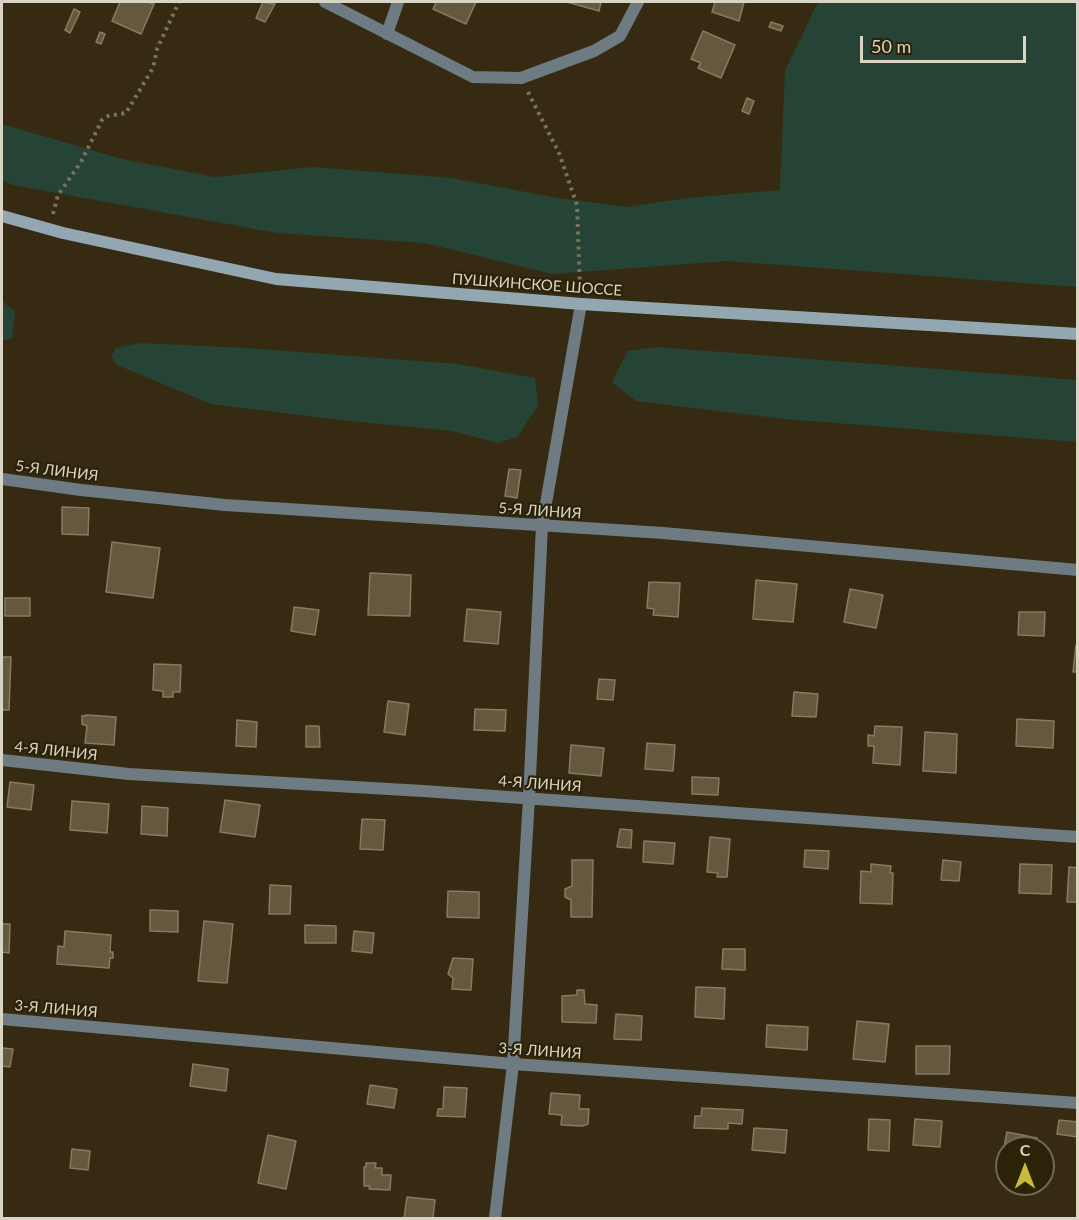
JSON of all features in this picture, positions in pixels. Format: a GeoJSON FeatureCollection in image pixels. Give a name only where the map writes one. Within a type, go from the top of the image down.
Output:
{"type":"FeatureCollection","features":[{"type":"Feature","properties":{"kind":"main road","name":"ПУШКИНСКОЕ ШОССЕ"},"geometry":{"type":"LineString","coordinates":[[2,216],[49,229],[276,279],[581,304],[1077,334]]}},
{"type":"Feature","properties":{"kind":"street"},"geometry":{"type":"LineString","coordinates":[[325,2],[473,77],[521,78],[594,51],[620,36],[638,2]]}},
{"type":"Feature","properties":{"kind":"street"},"geometry":{"type":"LineString","coordinates":[[387,34],[398,2]]}},
{"type":"Feature","properties":{"kind":"street"},"geometry":{"type":"LineString","coordinates":[[495,1218],[513,1064],[542,526],[581,304]]}},
{"type":"Feature","properties":{"kind":"street","name":"5-Я ЛИНИЯ"},"geometry":{"type":"LineString","coordinates":[[2,479],[225,505],[663,533],[1077,570]]}},
{"type":"Feature","properties":{"kind":"street","name":"4-Я ЛИНИЯ"},"geometry":{"type":"LineString","coordinates":[[2,760],[129,774],[529,798],[1077,837]]}},
{"type":"Feature","properties":{"kind":"street","name":"3-Я ЛИНИЯ"},"geometry":{"type":"LineString","coordinates":[[2,1019],[513,1064],[1077,1103]]}},
{"type":"Feature","properties":{"kind":"path"},"geometry":{"type":"LineString","coordinates":[[49,229],[58,195],[81,162],[102,120],[108,116],[126,113],[153,68],[156,50],[179,2]]}},
{"type":"Feature","properties":{"kind":"path"},"geometry":{"type":"LineString","coordinates":[[521,78],[559,153],[578,205],[581,304]]}},
{"type":"Feature","properties":{"kind":"green space"},"geometry":{"type":"Polygon","coordinates":[[[818,2],[1077,2],[1077,287],[727,261],[552,274],[425,243],[277,233],[13,185],[2,180],[2,124],[122,159],[215,177],[313,167],[451,178],[558,198],[626,207],[688,198],[780,190],[785,71],[818,2]]]}},
{"type":"Feature","properties":{"kind":"green space"},"geometry":{"type":"Polygon","coordinates":[[[2,301],[15,312],[12,339],[2,340],[2,301]]]}},
{"type":"Feature","properties":{"kind":"green space"},"geometry":{"type":"Polygon","coordinates":[[[141,343],[246,348],[458,364],[535,378],[538,406],[517,437],[498,443],[452,431],[211,404],[117,365],[111,357],[116,348],[141,343]]]}},
{"type":"Feature","properties":{"kind":"green space"},"geometry":{"type":"Polygon","coordinates":[[[657,347],[1077,380],[1077,442],[785,419],[636,401],[612,382],[628,351],[657,347]]]}},
{"type":"Feature","properties":{"kind":"building"},"geometry":{"type":"Polygon","coordinates":[[[120,2],[154,4],[141,34],[112,21],[120,2]]]}},
{"type":"Feature","properties":{"kind":"building"},"geometry":{"type":"Polygon","coordinates":[[[263,2],[275,4],[265,22],[256,18],[263,2]]]}},
{"type":"Feature","properties":{"kind":"building"},"geometry":{"type":"Polygon","coordinates":[[[436,2],[476,2],[466,24],[433,9],[436,2]]]}},
{"type":"Feature","properties":{"kind":"building"},"geometry":{"type":"Polygon","coordinates":[[[567,2],[601,2],[599,11],[567,2]]]}},
{"type":"Feature","properties":{"kind":"building"},"geometry":{"type":"Polygon","coordinates":[[[715,2],[744,2],[739,21],[712,12],[715,2]]]}},
{"type":"Feature","properties":{"kind":"building"},"geometry":{"type":"Polygon","coordinates":[[[74,9],[80,12],[70,33],[65,30],[74,9]]]}},
{"type":"Feature","properties":{"kind":"building"},"geometry":{"type":"Polygon","coordinates":[[[771,22],[783,26],[781,31],[769,27],[771,22]]]}},
{"type":"Feature","properties":{"kind":"building"},"geometry":{"type":"Polygon","coordinates":[[[703,31],[735,45],[721,78],[698,68],[701,63],[691,59],[703,31]]]}},
{"type":"Feature","properties":{"kind":"building"},"geometry":{"type":"Polygon","coordinates":[[[100,32],[105,34],[101,44],[96,42],[100,32]]]}},
{"type":"Feature","properties":{"kind":"building"},"geometry":{"type":"Polygon","coordinates":[[[747,98],[754,101],[749,114],[742,111],[747,98]]]}},
{"type":"Feature","properties":{"kind":"building"},"geometry":{"type":"Polygon","coordinates":[[[509,469],[521,470],[517,498],[505,496],[509,469]]]}},
{"type":"Feature","properties":{"kind":"building"},"geometry":{"type":"Polygon","coordinates":[[[62,507],[89,508],[88,535],[62,534],[62,507]]]}},
{"type":"Feature","properties":{"kind":"building"},"geometry":{"type":"Polygon","coordinates":[[[112,542],[160,548],[153,598],[106,592],[112,542]]]}},
{"type":"Feature","properties":{"kind":"building"},"geometry":{"type":"Polygon","coordinates":[[[370,573],[411,575],[410,616],[368,615],[370,573]]]}},
{"type":"Feature","properties":{"kind":"building"},"geometry":{"type":"Polygon","coordinates":[[[756,580],[797,584],[793,622],[753,619],[756,580]]]}},
{"type":"Feature","properties":{"kind":"building"},"geometry":{"type":"Polygon","coordinates":[[[649,582],[680,583],[678,617],[653,615],[654,609],[647,608],[649,582]]]}},
{"type":"Feature","properties":{"kind":"building"},"geometry":{"type":"Polygon","coordinates":[[[850,589],[883,595],[876,628],[844,622],[850,589]]]}},
{"type":"Feature","properties":{"kind":"building"},"geometry":{"type":"Polygon","coordinates":[[[5,598],[30,598],[30,616],[5,616],[5,598]]]}},
{"type":"Feature","properties":{"kind":"building"},"geometry":{"type":"Polygon","coordinates":[[[294,607],[319,610],[315,635],[291,631],[294,607]]]}},
{"type":"Feature","properties":{"kind":"building"},"geometry":{"type":"Polygon","coordinates":[[[467,609],[501,612],[498,644],[464,641],[467,609]]]}},
{"type":"Feature","properties":{"kind":"building"},"geometry":{"type":"Polygon","coordinates":[[[1019,612],[1045,612],[1044,636],[1018,635],[1019,612]]]}},
{"type":"Feature","properties":{"kind":"building"},"geometry":{"type":"Polygon","coordinates":[[[1076,645],[1078,645],[1078,672],[1073,672],[1076,645]]]}},
{"type":"Feature","properties":{"kind":"building"},"geometry":{"type":"Polygon","coordinates":[[[2,657],[11,657],[9,710],[2,710],[2,657]]]}},
{"type":"Feature","properties":{"kind":"building"},"geometry":{"type":"Polygon","coordinates":[[[154,664],[181,665],[180,692],[173,692],[173,697],[163,697],[163,691],[153,690],[154,664]]]}},
{"type":"Feature","properties":{"kind":"building"},"geometry":{"type":"Polygon","coordinates":[[[599,679],[615,680],[613,700],[597,699],[599,679]]]}},
{"type":"Feature","properties":{"kind":"building"},"geometry":{"type":"Polygon","coordinates":[[[794,692],[818,694],[816,717],[792,716],[794,692]]]}},
{"type":"Feature","properties":{"kind":"building"},"geometry":{"type":"Polygon","coordinates":[[[388,701],[409,704],[405,735],[384,732],[388,701]]]}},
{"type":"Feature","properties":{"kind":"building"},"geometry":{"type":"Polygon","coordinates":[[[475,709],[506,710],[505,731],[474,730],[475,709]]]}},
{"type":"Feature","properties":{"kind":"building"},"geometry":{"type":"Polygon","coordinates":[[[82,716],[116,717],[114,745],[85,743],[87,726],[82,724],[82,716]]]}},
{"type":"Feature","properties":{"kind":"building"},"geometry":{"type":"Polygon","coordinates":[[[1017,719],[1054,721],[1053,748],[1016,746],[1017,719]]]}},
{"type":"Feature","properties":{"kind":"building"},"geometry":{"type":"Polygon","coordinates":[[[237,720],[257,722],[256,747],[236,746],[237,720]]]}},
{"type":"Feature","properties":{"kind":"building"},"geometry":{"type":"Polygon","coordinates":[[[306,726],[319,726],[320,747],[306,747],[306,726]]]}},
{"type":"Feature","properties":{"kind":"building"},"geometry":{"type":"Polygon","coordinates":[[[875,726],[902,727],[900,765],[873,763],[874,746],[868,746],[868,735],[874,736],[875,726]]]}},
{"type":"Feature","properties":{"kind":"building"},"geometry":{"type":"Polygon","coordinates":[[[925,732],[957,734],[956,773],[923,771],[925,732]]]}},
{"type":"Feature","properties":{"kind":"building"},"geometry":{"type":"Polygon","coordinates":[[[647,743],[675,745],[673,771],[645,769],[647,743]]]}},
{"type":"Feature","properties":{"kind":"building"},"geometry":{"type":"Polygon","coordinates":[[[571,745],[604,748],[601,776],[569,773],[571,745]]]}},
{"type":"Feature","properties":{"kind":"building"},"geometry":{"type":"Polygon","coordinates":[[[692,777],[719,778],[718,795],[692,794],[692,777]]]}},
{"type":"Feature","properties":{"kind":"building"},"geometry":{"type":"Polygon","coordinates":[[[10,782],[34,785],[31,810],[7,807],[10,782]]]}},
{"type":"Feature","properties":{"kind":"building"},"geometry":{"type":"Polygon","coordinates":[[[225,800],[260,805],[255,837],[220,832],[225,800]]]}},
{"type":"Feature","properties":{"kind":"building"},"geometry":{"type":"Polygon","coordinates":[[[72,801],[109,804],[107,833],[70,830],[72,801]]]}},
{"type":"Feature","properties":{"kind":"building"},"geometry":{"type":"Polygon","coordinates":[[[142,806],[168,808],[167,836],[141,834],[142,806]]]}},
{"type":"Feature","properties":{"kind":"building"},"geometry":{"type":"Polygon","coordinates":[[[362,819],[385,820],[383,850],[360,849],[362,819]]]}},
{"type":"Feature","properties":{"kind":"building"},"geometry":{"type":"Polygon","coordinates":[[[620,829],[632,830],[631,848],[617,847],[620,829]]]}},
{"type":"Feature","properties":{"kind":"building"},"geometry":{"type":"Polygon","coordinates":[[[710,837],[730,839],[727,877],[717,877],[718,873],[707,872],[710,837]]]}},
{"type":"Feature","properties":{"kind":"building"},"geometry":{"type":"Polygon","coordinates":[[[644,841],[675,843],[673,864],[643,862],[644,841]]]}},
{"type":"Feature","properties":{"kind":"building"},"geometry":{"type":"Polygon","coordinates":[[[805,850],[829,851],[828,869],[804,867],[805,850]]]}},
{"type":"Feature","properties":{"kind":"building"},"geometry":{"type":"Polygon","coordinates":[[[572,860],[593,860],[592,917],[571,917],[571,900],[565,897],[565,889],[572,886],[572,860]]]}},
{"type":"Feature","properties":{"kind":"building"},"geometry":{"type":"Polygon","coordinates":[[[943,860],[961,862],[959,881],[941,880],[943,860]]]}},
{"type":"Feature","properties":{"kind":"building"},"geometry":{"type":"Polygon","coordinates":[[[871,864],[891,866],[890,873],[893,873],[892,904],[860,903],[861,871],[871,872],[871,864]]]}},
{"type":"Feature","properties":{"kind":"building"},"geometry":{"type":"Polygon","coordinates":[[[1020,864],[1052,865],[1051,894],[1019,893],[1020,864]]]}},
{"type":"Feature","properties":{"kind":"building"},"geometry":{"type":"Polygon","coordinates":[[[1069,867],[1078,868],[1078,902],[1067,902],[1069,867]]]}},
{"type":"Feature","properties":{"kind":"building"},"geometry":{"type":"Polygon","coordinates":[[[270,885],[291,886],[290,914],[269,914],[270,885]]]}},
{"type":"Feature","properties":{"kind":"building"},"geometry":{"type":"Polygon","coordinates":[[[448,891],[479,892],[479,918],[447,917],[448,891]]]}},
{"type":"Feature","properties":{"kind":"building"},"geometry":{"type":"Polygon","coordinates":[[[150,910],[178,911],[178,932],[150,931],[150,910]]]}},
{"type":"Feature","properties":{"kind":"building"},"geometry":{"type":"Polygon","coordinates":[[[204,921],[233,924],[227,983],[198,981],[204,921]]]}},
{"type":"Feature","properties":{"kind":"building"},"geometry":{"type":"Polygon","coordinates":[[[2,924],[10,924],[9,953],[2,952],[2,924]]]}},
{"type":"Feature","properties":{"kind":"building"},"geometry":{"type":"Polygon","coordinates":[[[305,925],[336,926],[336,943],[305,943],[305,925]]]}},
{"type":"Feature","properties":{"kind":"building"},"geometry":{"type":"Polygon","coordinates":[[[65,931],[111,935],[110,952],[113,952],[113,958],[110,958],[109,968],[57,964],[58,946],[64,947],[65,931]]]}},
{"type":"Feature","properties":{"kind":"building"},"geometry":{"type":"Polygon","coordinates":[[[354,931],[374,933],[372,953],[352,951],[354,931]]]}},
{"type":"Feature","properties":{"kind":"building"},"geometry":{"type":"Polygon","coordinates":[[[723,949],[745,949],[745,970],[722,969],[723,949]]]}},
{"type":"Feature","properties":{"kind":"building"},"geometry":{"type":"Polygon","coordinates":[[[453,958],[473,959],[471,990],[452,989],[453,978],[448,974],[453,958]]]}},
{"type":"Feature","properties":{"kind":"building"},"geometry":{"type":"Polygon","coordinates":[[[696,987],[725,988],[724,1019],[695,1017],[696,987]]]}},
{"type":"Feature","properties":{"kind":"building"},"geometry":{"type":"Polygon","coordinates":[[[577,990],[584,990],[585,1004],[597,1005],[596,1023],[562,1022],[562,996],[577,995],[577,990]]]}},
{"type":"Feature","properties":{"kind":"building"},"geometry":{"type":"Polygon","coordinates":[[[616,1014],[642,1016],[641,1040],[614,1039],[616,1014]]]}},
{"type":"Feature","properties":{"kind":"building"},"geometry":{"type":"Polygon","coordinates":[[[857,1021],[889,1024],[885,1062],[853,1059],[857,1021]]]}},
{"type":"Feature","properties":{"kind":"building"},"geometry":{"type":"Polygon","coordinates":[[[767,1025],[808,1027],[807,1050],[766,1047],[767,1025]]]}},
{"type":"Feature","properties":{"kind":"building"},"geometry":{"type":"Polygon","coordinates":[[[916,1046],[950,1046],[949,1074],[916,1074],[916,1046]]]}},
{"type":"Feature","properties":{"kind":"building"},"geometry":{"type":"Polygon","coordinates":[[[2,1048],[13,1049],[10,1067],[2,1066],[2,1048]]]}},
{"type":"Feature","properties":{"kind":"building"},"geometry":{"type":"Polygon","coordinates":[[[193,1064],[228,1069],[226,1091],[190,1086],[193,1064]]]}},
{"type":"Feature","properties":{"kind":"building"},"geometry":{"type":"Polygon","coordinates":[[[370,1085],[397,1089],[394,1108],[367,1104],[370,1085]]]}},
{"type":"Feature","properties":{"kind":"building"},"geometry":{"type":"Polygon","coordinates":[[[444,1087],[467,1088],[465,1117],[437,1116],[438,1109],[443,1109],[444,1087]]]}},
{"type":"Feature","properties":{"kind":"building"},"geometry":{"type":"Polygon","coordinates":[[[551,1093],[580,1095],[579,1109],[589,1109],[588,1124],[561,1125],[562,1115],[549,1114],[551,1093]]]}},
{"type":"Feature","properties":{"kind":"building"},"geometry":{"type":"Polygon","coordinates":[[[702,1108],[743,1110],[742,1124],[728,1123],[728,1129],[694,1128],[695,1116],[701,1116],[702,1108]]]}},
{"type":"Feature","properties":{"kind":"building"},"geometry":{"type":"Polygon","coordinates":[[[869,1119],[890,1120],[889,1151],[868,1150],[869,1119]]]}},
{"type":"Feature","properties":{"kind":"building"},"geometry":{"type":"Polygon","coordinates":[[[915,1119],[942,1121],[940,1147],[913,1145],[915,1119]]]}},
{"type":"Feature","properties":{"kind":"building"},"geometry":{"type":"Polygon","coordinates":[[[1059,1120],[1078,1122],[1078,1137],[1057,1134],[1059,1120]]]}},
{"type":"Feature","properties":{"kind":"building"},"geometry":{"type":"Polygon","coordinates":[[[754,1128],[787,1130],[785,1153],[752,1150],[754,1128]]]}},
{"type":"Feature","properties":{"kind":"building"},"geometry":{"type":"Polygon","coordinates":[[[1007,1132],[1027,1136],[1006,1136],[1007,1132]]]}},
{"type":"Feature","properties":{"kind":"building"},"geometry":{"type":"Polygon","coordinates":[[[268,1135],[296,1141],[286,1189],[258,1183],[268,1135]]]}},
{"type":"Feature","properties":{"kind":"building"},"geometry":{"type":"Polygon","coordinates":[[[72,1149],[90,1151],[88,1170],[70,1168],[72,1149]]]}},
{"type":"Feature","properties":{"kind":"building"},"geometry":{"type":"Polygon","coordinates":[[[366,1163],[376,1163],[375,1168],[382,1168],[382,1175],[391,1175],[390,1190],[369,1189],[370,1186],[364,1186],[366,1163]]]}},
{"type":"Feature","properties":{"kind":"building"},"geometry":{"type":"Polygon","coordinates":[[[407,1197],[435,1200],[433,1218],[404,1218],[407,1197]]]}}]}
